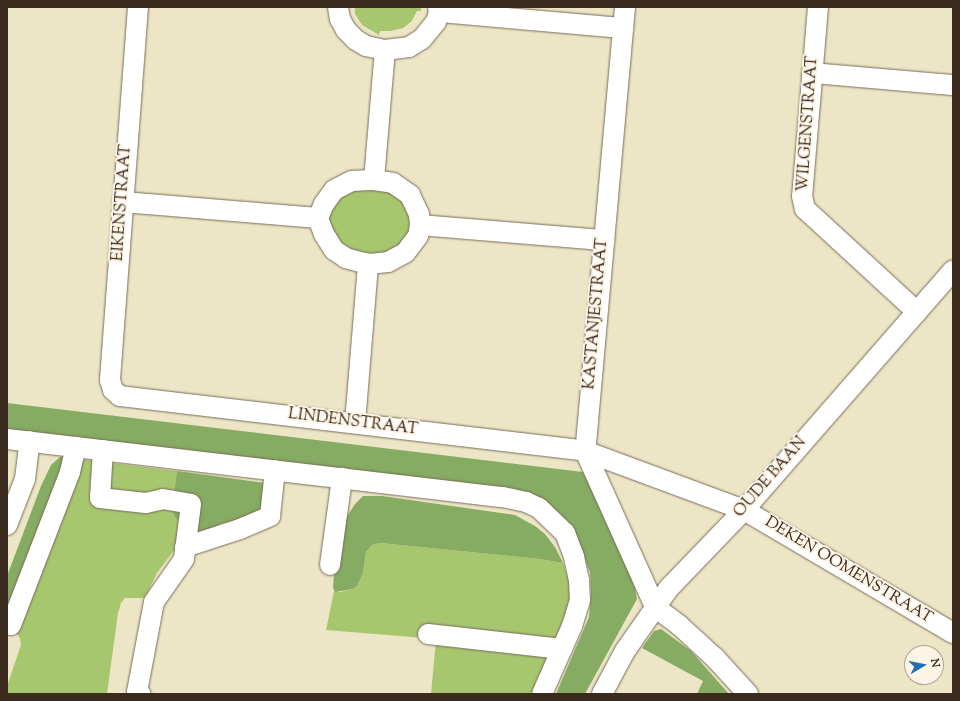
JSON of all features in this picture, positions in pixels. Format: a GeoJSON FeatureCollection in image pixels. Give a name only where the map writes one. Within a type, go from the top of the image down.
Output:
{"type":"FeatureCollection","features":[{"type":"Feature","properties":{"kind":"street","name":"EIKENSTRAAT"},"geometry":{"type":"LineString","coordinates":[[120,396],[113,390],[110,380],[138,7]]}},
{"type":"Feature","properties":{"kind":"street"},"geometry":{"type":"LineString","coordinates":[[338,7],[340,19],[346,30],[356,40],[366,46],[385,50],[409,48],[422,39],[436,22],[439,10],[623,28]]}},
{"type":"Feature","properties":{"kind":"street","name":"KASTANJESTRAAT"},"geometry":{"type":"LineString","coordinates":[[625,7],[585,451],[655,606]]}},
{"type":"Feature","properties":{"kind":"street","name":"WILGENSTRAAT"},"geometry":{"type":"LineString","coordinates":[[818,7],[802,196],[805,209],[917,312]]}},
{"type":"Feature","properties":{"kind":"street"},"geometry":{"type":"LineString","coordinates":[[374,180],[385,50]]}},
{"type":"Feature","properties":{"kind":"street"},"geometry":{"type":"LineString","coordinates":[[812,73],[953,85]]}},
{"type":"Feature","properties":{"kind":"street"},"geometry":{"type":"LineString","coordinates":[[374,180],[393,183],[410,195],[419,214],[420,225],[418,236],[405,253],[388,262],[368,264],[346,258],[334,250],[324,234],[318,218],[324,204],[334,190],[352,181],[374,180]]}},
{"type":"Feature","properties":{"kind":"street"},"geometry":{"type":"LineString","coordinates":[[123,202],[318,218]]}},
{"type":"Feature","properties":{"kind":"street"},"geometry":{"type":"LineString","coordinates":[[420,225],[604,240]]}},
{"type":"Feature","properties":{"kind":"street"},"geometry":{"type":"LineString","coordinates":[[355,423],[368,264]]}},
{"type":"Feature","properties":{"kind":"street","name":"OUDE BAAN"},"geometry":{"type":"LineString","coordinates":[[602,694],[625,651],[669,588],[744,510],[953,270]]}},
{"type":"Feature","properties":{"kind":"street","name":"LINDENSTRAAT"},"geometry":{"type":"LineString","coordinates":[[120,396],[585,451]]}},
{"type":"Feature","properties":{"kind":"street"},"geometry":{"type":"LineString","coordinates":[[7,439],[503,497],[526,502],[539,508],[565,533],[574,557],[579,581],[580,600],[562,649],[542,694]]}},
{"type":"Feature","properties":{"kind":"street"},"geometry":{"type":"LineString","coordinates":[[7,525],[25,479],[30,441]]}},
{"type":"Feature","properties":{"kind":"street"},"geometry":{"type":"LineString","coordinates":[[7,623],[11,625],[70,472],[76,447]]}},
{"type":"Feature","properties":{"kind":"street"},"geometry":{"type":"LineString","coordinates":[[104,450],[100,498],[146,503],[164,499],[191,504],[184,559],[154,602],[137,692],[141,694]]}},
{"type":"Feature","properties":{"kind":"street","name":"DEKEN OOMENSTRAAT"},"geometry":{"type":"LineString","coordinates":[[585,451],[744,510],[953,634]]}},
{"type":"Feature","properties":{"kind":"street"},"geometry":{"type":"LineString","coordinates":[[185,546],[240,529],[270,516],[275,470]]}},
{"type":"Feature","properties":{"kind":"street"},"geometry":{"type":"LineString","coordinates":[[330,565],[342,478]]}},
{"type":"Feature","properties":{"kind":"street"},"geometry":{"type":"LineString","coordinates":[[655,606],[679,624],[715,658],[748,694]]}},
{"type":"Feature","properties":{"kind":"street"},"geometry":{"type":"LineString","coordinates":[[428,634],[562,649]]}},
{"type":"Feature","properties":{"kind":"green space"},"geometry":{"type":"Polygon","coordinates":[[[355,7],[421,7],[421,11],[417,11],[411,22],[403,28],[391,31],[380,31],[379,35],[362,25],[355,14],[355,7]]]}},
{"type":"Feature","properties":{"kind":"green space"},"geometry":{"type":"Polygon","coordinates":[[[383,188],[408,205],[412,232],[395,251],[362,256],[336,241],[329,218],[330,210],[345,192],[383,188]]]}},
{"type":"Feature","properties":{"kind":"green space"},"geometry":{"type":"Polygon","coordinates":[[[7,403],[583,472],[613,535],[635,588],[637,599],[585,694],[556,694],[589,617],[591,593],[590,572],[577,542],[557,515],[7,430],[7,403]]]}},
{"type":"Feature","properties":{"kind":"green space"},"geometry":{"type":"Polygon","coordinates":[[[64,456],[79,459],[17,605],[7,607],[7,576],[41,486],[51,465],[60,457],[64,456]]]}},
{"type":"Feature","properties":{"kind":"green space"},"geometry":{"type":"Polygon","coordinates":[[[79,459],[177,471],[172,510],[183,525],[175,549],[157,573],[145,598],[125,598],[121,603],[118,613],[107,694],[7,694],[7,686],[21,645],[20,638],[7,623],[7,607],[17,605],[79,459]]]}},
{"type":"Feature","properties":{"kind":"green space"},"geometry":{"type":"Polygon","coordinates":[[[177,471],[272,484],[259,517],[223,523],[197,535],[175,517],[172,509],[177,471]]]}},
{"type":"Feature","properties":{"kind":"green space"},"geometry":{"type":"Polygon","coordinates":[[[363,496],[382,496],[515,515],[535,526],[545,534],[555,547],[563,563],[540,559],[380,543],[372,545],[366,552],[363,573],[357,586],[353,589],[335,592],[333,588],[334,573],[346,518],[355,504],[363,496]]]}},
{"type":"Feature","properties":{"kind":"green space"},"geometry":{"type":"Polygon","coordinates":[[[380,543],[540,559],[563,563],[569,581],[571,601],[533,694],[431,694],[436,639],[326,630],[334,591],[340,592],[353,589],[357,586],[363,573],[366,552],[372,545],[380,543]]]}},
{"type":"Feature","properties":{"kind":"green space"},"geometry":{"type":"Polygon","coordinates":[[[661,629],[691,651],[729,694],[697,694],[703,681],[642,648],[654,631],[661,629]]]}}]}
